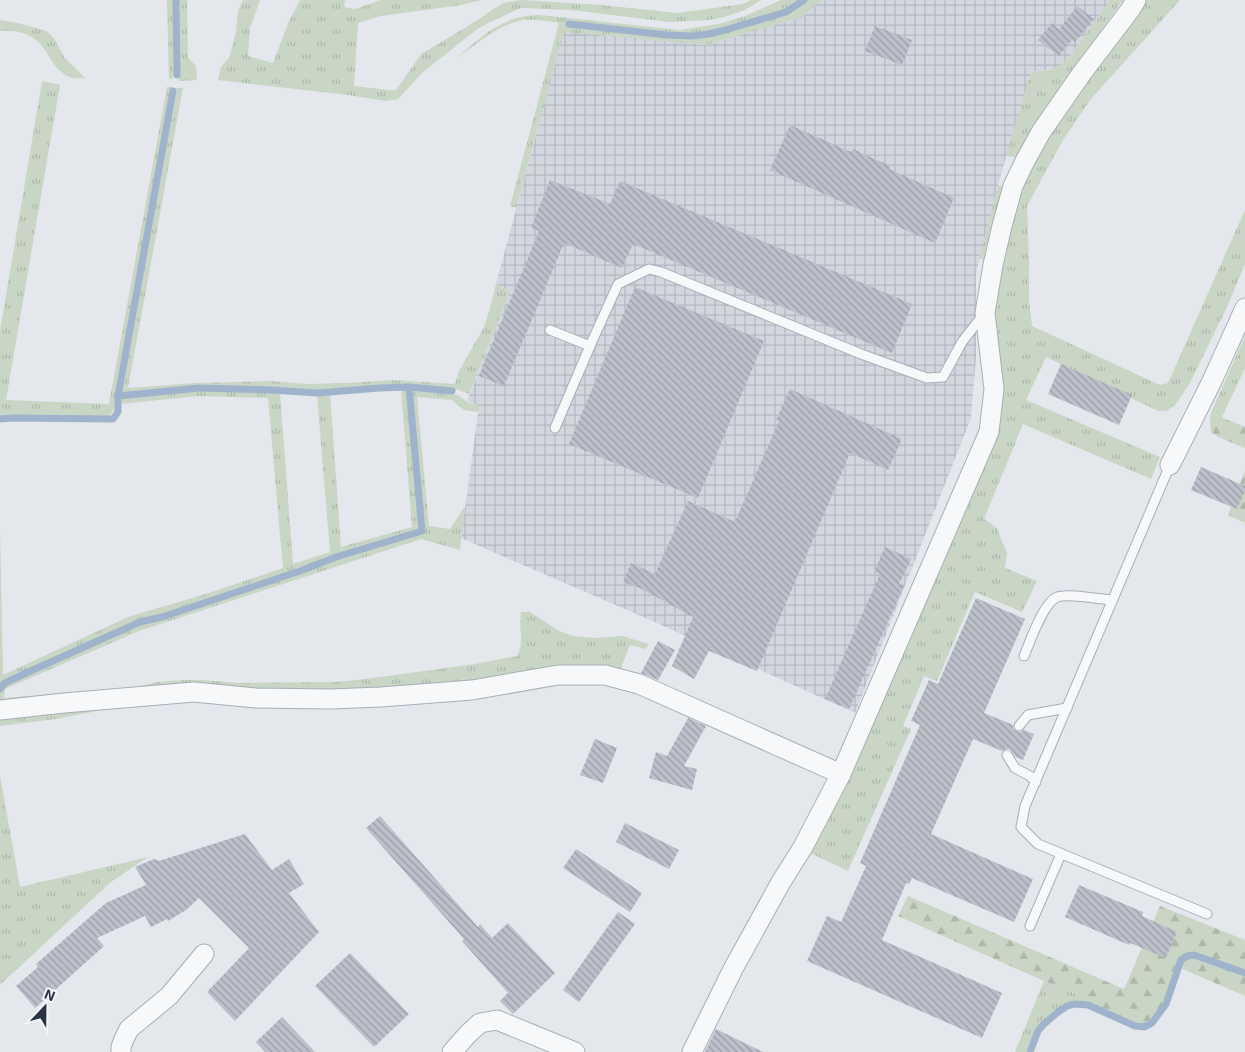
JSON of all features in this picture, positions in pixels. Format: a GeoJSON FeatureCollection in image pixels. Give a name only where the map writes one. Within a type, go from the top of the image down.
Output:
{"type":"FeatureCollection","features":[{"type":"Feature","properties":{"kind":"street"},"geometry":{"type":"LineString","coordinates":[[692,1052],[732,969],[803,846],[841,774],[989,432],[994,389],[985,313],[993,265],[1013,186],[1042,132],[1082,73],[1136,0]]}},
{"type":"Feature","properties":{"kind":"street"},"geometry":{"type":"LineString","coordinates":[[1170,465],[1212,381],[1245,308]]}},
{"type":"Feature","properties":{"kind":"street"},"geometry":{"type":"LineString","coordinates":[[0,710],[194,692],[256,698],[331,699],[381,697],[472,690],[558,675],[605,676],[639,684],[841,774]]}},
{"type":"Feature","properties":{"kind":"street"},"geometry":{"type":"LineString","coordinates":[[121,1052],[121,1047],[129,1029],[169,996],[204,954]]}},
{"type":"Feature","properties":{"kind":"street"},"geometry":{"type":"LineString","coordinates":[[452,1052],[466,1035],[480,1023],[497,1020],[575,1052]]}},
{"type":"Feature","properties":{"kind":"lane"},"geometry":{"type":"LineString","coordinates":[[555,428],[618,284],[649,269],[661,272],[861,354],[927,378],[943,377],[962,342],[985,313]]}},
{"type":"Feature","properties":{"kind":"lane"},"geometry":{"type":"LineString","coordinates":[[550,330],[590,346]]}},
{"type":"Feature","properties":{"kind":"lane"},"geometry":{"type":"LineString","coordinates":[[1170,465],[1025,806],[1020,827],[1038,844],[1207,914]]}},
{"type":"Feature","properties":{"kind":"lane"},"geometry":{"type":"LineString","coordinates":[[1024,656],[1044,612],[1049,603],[1056,598],[1078,596],[1112,600]]}},
{"type":"Feature","properties":{"kind":"lane"},"geometry":{"type":"LineString","coordinates":[[1019,726],[1028,715],[1067,708]]}},
{"type":"Feature","properties":{"kind":"lane"},"geometry":{"type":"LineString","coordinates":[[1007,755],[1015,768],[1030,776],[1036,782]]}},
{"type":"Feature","properties":{"kind":"lane"},"geometry":{"type":"LineString","coordinates":[[1030,926],[1061,854]]}},
{"type":"Feature","properties":{"kind":"shaded area"},"geometry":{"type":"Polygon","coordinates":[[[822,0],[1110,0],[1071,55],[1061,65],[1053,69],[1031,72],[998,185],[976,274],[976,358],[971,418],[855,713],[657,623],[461,538],[479,406],[467,401],[510,292],[496,284],[564,31],[706,45],[802,17],[822,0]]]}},
{"type":"Feature","properties":{"kind":"green space"},"geometry":{"type":"Polygon","coordinates":[[[167,0],[173,0],[174,75],[172,79],[169,79],[167,0]]]}},
{"type":"Feature","properties":{"kind":"green space"},"geometry":{"type":"Polygon","coordinates":[[[178,0],[187,0],[188,58],[196,66],[197,80],[179,81],[178,0]]]}},
{"type":"Feature","properties":{"kind":"green space"},"geometry":{"type":"Polygon","coordinates":[[[243,0],[260,0],[250,28],[248,56],[273,63],[289,21],[300,0],[345,0],[344,7],[355,9],[381,0],[482,0],[461,5],[381,16],[358,23],[354,86],[396,90],[422,53],[504,3],[522,0],[601,5],[677,13],[743,4],[751,0],[761,0],[745,10],[724,17],[709,20],[670,22],[571,10],[521,8],[476,30],[422,73],[398,99],[386,101],[218,80],[221,67],[229,58],[236,32],[238,11],[243,0]]]}},
{"type":"Feature","properties":{"kind":"green space"},"geometry":{"type":"Polygon","coordinates":[[[781,0],[802,0],[785,10],[725,29],[691,34],[569,23],[570,26],[667,37],[710,36],[787,14],[807,0],[822,0],[802,17],[706,45],[564,32],[516,208],[510,206],[559,23],[533,20],[515,22],[490,35],[458,57],[481,37],[497,26],[515,18],[533,15],[680,30],[719,24],[745,16],[781,0]]]}},
{"type":"Feature","properties":{"kind":"green space"},"geometry":{"type":"Polygon","coordinates":[[[1110,0],[1123,0],[1071,73],[1020,158],[1006,156],[1031,72],[1053,69],[1061,65],[1071,55],[1110,0]]]}},
{"type":"Feature","properties":{"kind":"green space"},"geometry":{"type":"Polygon","coordinates":[[[1144,0],[1180,0],[1090,100],[1063,140],[1027,206],[1029,300],[1032,326],[1160,385],[1168,383],[1245,210],[1245,264],[1228,305],[1190,383],[1175,405],[1166,411],[1158,411],[1046,357],[1026,400],[1160,457],[1151,479],[1023,424],[984,519],[997,528],[1007,553],[1005,568],[1037,581],[1022,612],[975,592],[937,681],[924,676],[903,726],[911,729],[848,871],[808,852],[995,433],[1001,409],[1002,384],[994,298],[1020,186],[1031,159],[1144,0]]]}},
{"type":"Feature","properties":{"kind":"green space"},"geometry":{"type":"Polygon","coordinates":[[[0,20],[47,31],[56,41],[64,57],[85,78],[71,78],[65,75],[55,65],[41,45],[26,34],[0,31],[0,20]]]}},
{"type":"Feature","properties":{"kind":"green space"},"geometry":{"type":"Polygon","coordinates":[[[42,81],[60,85],[6,400],[109,404],[167,87],[172,87],[114,408],[108,417],[0,417],[0,331],[42,81]]]}},
{"type":"Feature","properties":{"kind":"green space"},"geometry":{"type":"Polygon","coordinates":[[[177,88],[183,88],[128,388],[196,383],[270,381],[307,384],[394,380],[455,384],[459,371],[484,327],[496,284],[510,292],[469,394],[459,390],[407,384],[319,391],[199,387],[121,394],[177,88]]]}},
{"type":"Feature","properties":{"kind":"green space"},"geometry":{"type":"Polygon","coordinates":[[[998,185],[1006,187],[988,260],[979,259],[998,185]]]}},
{"type":"Feature","properties":{"kind":"green space"},"geometry":{"type":"Polygon","coordinates":[[[1245,336],[1245,368],[1222,417],[1211,413],[1245,336]]]}},
{"type":"Feature","properties":{"kind":"green space"},"geometry":{"type":"Polygon","coordinates":[[[411,389],[458,395],[467,402],[479,406],[478,412],[464,410],[452,400],[417,397],[429,526],[450,529],[465,506],[460,550],[421,539],[139,631],[5,689],[4,698],[131,688],[158,682],[184,680],[238,683],[337,682],[475,664],[517,656],[521,645],[521,612],[530,612],[559,631],[573,636],[594,638],[623,636],[648,644],[646,649],[630,645],[619,673],[410,689],[0,706],[0,691],[6,684],[139,624],[163,619],[337,559],[424,533],[411,389]]]}},
{"type":"Feature","properties":{"kind":"green space"},"geometry":{"type":"Polygon","coordinates":[[[200,390],[280,393],[293,564],[330,552],[317,395],[330,394],[341,547],[412,527],[401,390],[407,390],[419,530],[335,555],[213,598],[139,621],[3,681],[0,685],[0,527],[3,675],[128,617],[209,593],[283,568],[268,398],[198,396],[121,404],[120,397],[200,390]]]}},
{"type":"Feature","properties":{"kind":"green space"},"geometry":{"type":"Polygon","coordinates":[[[1211,413],[1245,427],[1245,448],[1218,437],[1211,432],[1211,413]]]}},
{"type":"Feature","properties":{"kind":"green space"},"geometry":{"type":"Polygon","coordinates":[[[1245,471],[1245,523],[1228,515],[1245,471]]]}},
{"type":"Feature","properties":{"kind":"green space"},"geometry":{"type":"Polygon","coordinates":[[[169,697],[56,719],[0,726],[0,713],[169,697]]]}},
{"type":"Feature","properties":{"kind":"green space"},"geometry":{"type":"Polygon","coordinates":[[[0,776],[20,887],[148,857],[111,882],[0,985],[0,776]]]}},
{"type":"Feature","properties":{"kind":"green space"},"geometry":{"type":"Polygon","coordinates":[[[908,896],[1124,989],[1160,906],[1245,940],[1245,972],[1195,953],[1186,955],[1179,959],[1164,1003],[1151,1022],[1144,1025],[1135,1025],[1088,1003],[1079,995],[898,916],[908,896]]]}},
{"type":"Feature","properties":{"kind":"green space"},"geometry":{"type":"Polygon","coordinates":[[[1194,956],[1245,975],[1245,996],[1180,968],[1185,960],[1194,956]]]}},
{"type":"Feature","properties":{"kind":"green space"},"geometry":{"type":"Polygon","coordinates":[[[1044,981],[1079,995],[1088,1003],[1072,1003],[1057,1010],[1037,1030],[1028,1052],[1015,1052],[1044,981]]]}},
{"type":"Feature","properties":{"kind":"building"},"geometry":{"type":"Polygon","coordinates":[[[1077,6],[1094,19],[1075,42],[1072,40],[1059,56],[1038,40],[1052,23],[1059,29],[1077,6]]]}},
{"type":"Feature","properties":{"kind":"building"},"geometry":{"type":"Polygon","coordinates":[[[875,26],[912,40],[902,65],[865,51],[875,26]]]}},
{"type":"Feature","properties":{"kind":"building"},"geometry":{"type":"Polygon","coordinates":[[[790,125],[851,152],[853,149],[890,166],[889,169],[954,198],[935,243],[770,170],[790,125]]]}},
{"type":"Feature","properties":{"kind":"building"},"geometry":{"type":"Polygon","coordinates":[[[550,180],[610,204],[620,181],[912,304],[892,353],[633,244],[622,268],[564,243],[504,386],[479,376],[539,231],[531,228],[550,180]]]}},
{"type":"Feature","properties":{"kind":"building"},"geometry":{"type":"Polygon","coordinates":[[[635,287],[764,341],[698,498],[569,444],[635,287]]]}},
{"type":"Feature","properties":{"kind":"building"},"geometry":{"type":"Polygon","coordinates":[[[1061,364],[1132,395],[1119,425],[1048,394],[1061,364]]]}},
{"type":"Feature","properties":{"kind":"building"},"geometry":{"type":"Polygon","coordinates":[[[790,389],[902,439],[888,470],[850,453],[757,671],[709,651],[694,679],[672,666],[693,617],[640,588],[623,582],[631,563],[655,574],[688,501],[735,522],[779,421],[776,420],[790,389]]]}},
{"type":"Feature","properties":{"kind":"building"},"geometry":{"type":"Polygon","coordinates":[[[1201,467],[1245,486],[1245,491],[1237,509],[1191,490],[1201,467]]]}},
{"type":"Feature","properties":{"kind":"building"},"geometry":{"type":"Polygon","coordinates":[[[885,547],[911,559],[899,584],[904,586],[849,709],[825,699],[880,574],[874,572],[885,547]]]}},
{"type":"Feature","properties":{"kind":"building"},"geometry":{"type":"Polygon","coordinates":[[[976,598],[1025,619],[984,713],[1013,725],[1013,729],[1018,732],[1024,730],[1034,734],[1023,760],[1016,757],[1010,749],[1002,751],[973,739],[931,834],[1033,879],[1014,922],[912,878],[909,884],[906,883],[882,940],[1002,993],[982,1038],[807,961],[827,916],[841,922],[866,866],[860,863],[920,725],[911,721],[929,680],[938,684],[976,598]]]}},
{"type":"Feature","properties":{"kind":"building"},"geometry":{"type":"Polygon","coordinates":[[[658,641],[675,650],[658,680],[641,673],[658,641]]]}},
{"type":"Feature","properties":{"kind":"building"},"geometry":{"type":"Polygon","coordinates":[[[688,718],[706,726],[684,766],[697,769],[692,790],[649,778],[656,752],[667,756],[688,718]]]}},
{"type":"Feature","properties":{"kind":"building"},"geometry":{"type":"Polygon","coordinates":[[[595,739],[617,748],[603,783],[580,775],[595,739]]]}},
{"type":"Feature","properties":{"kind":"building"},"geometry":{"type":"Polygon","coordinates":[[[380,816],[478,927],[480,924],[492,938],[508,923],[555,973],[513,1014],[500,1001],[508,993],[462,941],[464,939],[366,828],[380,816]]]}},
{"type":"Feature","properties":{"kind":"building"},"geometry":{"type":"Polygon","coordinates":[[[625,823],[679,850],[669,869],[616,842],[625,823]]]}},
{"type":"Feature","properties":{"kind":"building"},"geometry":{"type":"Polygon","coordinates":[[[245,834],[272,870],[289,859],[304,884],[289,893],[319,932],[235,1021],[207,992],[249,948],[199,898],[186,910],[168,921],[167,919],[151,927],[145,916],[97,938],[104,946],[35,1008],[16,986],[38,967],[36,964],[106,903],[146,885],[135,867],[154,859],[159,861],[245,834]]]}},
{"type":"Feature","properties":{"kind":"building"},"geometry":{"type":"Polygon","coordinates":[[[576,849],[642,893],[630,912],[563,868],[576,849]]]}},
{"type":"Feature","properties":{"kind":"building"},"geometry":{"type":"Polygon","coordinates":[[[1079,885],[1143,912],[1142,916],[1177,932],[1166,958],[1130,943],[1129,945],[1065,917],[1079,885]]]}},
{"type":"Feature","properties":{"kind":"building"},"geometry":{"type":"Polygon","coordinates":[[[618,912],[635,924],[579,1002],[563,990],[618,912]]]}},
{"type":"Feature","properties":{"kind":"building"},"geometry":{"type":"Polygon","coordinates":[[[350,953],[409,1014],[374,1047],[315,986],[350,953]]]}},
{"type":"Feature","properties":{"kind":"building"},"geometry":{"type":"Polygon","coordinates":[[[282,1017],[315,1052],[265,1052],[256,1042],[282,1017]]]}},
{"type":"Feature","properties":{"kind":"building"},"geometry":{"type":"Polygon","coordinates":[[[716,1029],[763,1052],[705,1052],[716,1029]]]}},
{"type":"Feature","properties":{"kind":"waterway"},"geometry":{"type":"LineString","coordinates":[[176,0],[177,75]]}},
{"type":"Feature","properties":{"kind":"waterway"},"geometry":{"type":"LineString","coordinates":[[569,24],[692,36],[725,30],[786,12],[804,0]]}},
{"type":"Feature","properties":{"kind":"waterway"},"geometry":{"type":"LineString","coordinates":[[173,91],[118,396],[199,388],[318,393],[409,387],[452,391]]}},
{"type":"Feature","properties":{"kind":"waterway"},"geometry":{"type":"LineString","coordinates":[[0,689],[5,683],[140,622],[162,617],[336,557],[422,531],[409,387]]}},
{"type":"Feature","properties":{"kind":"waterway"},"geometry":{"type":"LineString","coordinates":[[0,419],[113,419],[118,412],[118,396]]}},
{"type":"Feature","properties":{"kind":"waterway"},"geometry":{"type":"LineString","coordinates":[[1030,1052],[1038,1031],[1044,1024],[1067,1006],[1075,1004],[1088,1005],[1135,1026],[1144,1027],[1152,1023],[1166,1004],[1181,960],[1187,956],[1194,955],[1245,973]]}}]}
